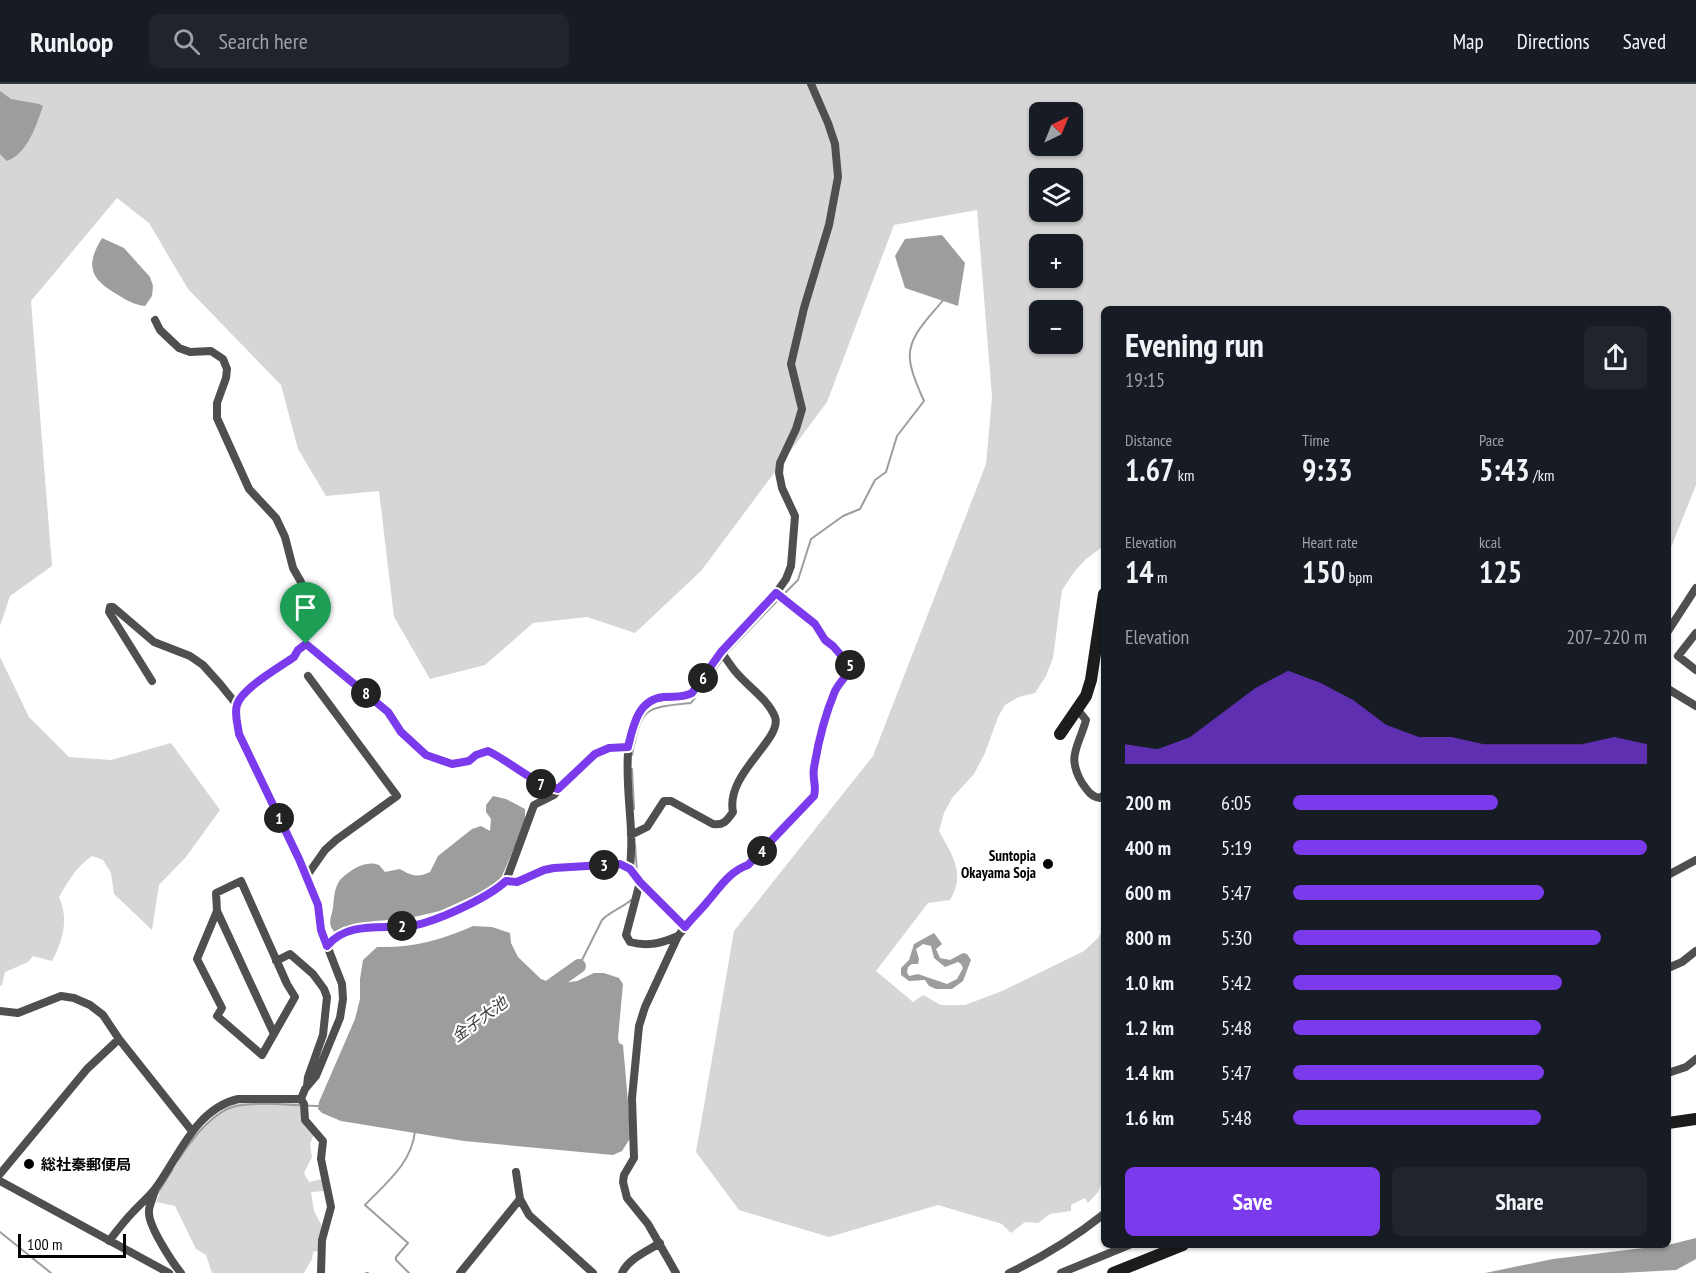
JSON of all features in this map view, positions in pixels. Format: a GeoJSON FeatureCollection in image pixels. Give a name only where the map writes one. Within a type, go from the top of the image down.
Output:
{"type":"FeatureCollection","features":[{"type":"Feature","properties":{"kind":"street"},"geometry":{"type":"LineString","coordinates":[[630,869],[635,833],[628,747],[638,714],[649,701],[661,697],[685,697],[692,693],[721,652],[776,593],[786,579],[791,566],[795,516],[782,488],[779,472],[802,409],[791,364],[804,308],[829,225],[838,177],[835,144],[811,84]]}},
{"type":"Feature","properties":{"kind":"street"},"geometry":{"type":"LineString","coordinates":[[155,320],[160,330],[179,348],[190,352],[211,351],[223,359],[227,369],[217,403],[217,418],[249,489],[276,518],[285,537],[293,568],[302,582],[306,644],[388,712],[401,732],[426,755],[452,764],[469,761],[476,755],[488,751],[504,759],[533,781],[558,789]]}},
{"type":"Feature","properties":{"kind":"street"},"geometry":{"type":"LineString","coordinates":[[1671,626],[1696,588]]}},
{"type":"Feature","properties":{"kind":"street"},"geometry":{"type":"LineString","coordinates":[[676,1273],[648,1224],[627,1198],[623,1182],[624,1175],[634,1158],[632,1098],[639,1026],[645,1006],[678,936],[721,884],[740,868],[748,865],[814,796],[816,788],[812,776],[819,741],[836,689],[852,668],[825,640],[815,624],[776,593]]}},
{"type":"Feature","properties":{"kind":"street"},"geometry":{"type":"LineString","coordinates":[[152,681],[109,612],[110,607],[154,642],[190,656],[220,684],[237,705],[239,734],[299,859],[318,905],[321,930],[342,984],[343,999],[340,1018],[316,1076],[301,1099]]}},
{"type":"Feature","properties":{"kind":"street"},"geometry":{"type":"LineString","coordinates":[[1060,734],[1086,696],[1091,680],[1101,614]]}},
{"type":"Feature","properties":{"kind":"street"},"geometry":{"type":"LineString","coordinates":[[1696,633],[1678,656],[1696,670]]}},
{"type":"Feature","properties":{"kind":"street"},"geometry":{"type":"LineString","coordinates":[[237,705],[248,689],[294,657],[298,650],[306,644]]}},
{"type":"Feature","properties":{"kind":"street"},"geometry":{"type":"LineString","coordinates":[[635,833],[647,826],[664,801],[671,801],[713,824],[725,823],[733,812],[732,797],[744,770],[766,743],[776,726],[776,719],[769,708],[735,672],[721,652]]}},
{"type":"Feature","properties":{"kind":"street"},"geometry":{"type":"LineString","coordinates":[[306,877],[325,850],[336,840],[397,796],[308,676]]}},
{"type":"Feature","properties":{"kind":"street"},"geometry":{"type":"LineString","coordinates":[[1671,691],[1696,706]]}},
{"type":"Feature","properties":{"kind":"street"},"geometry":{"type":"LineString","coordinates":[[1077,709],[1086,720],[1077,746],[1074,767],[1090,793],[1101,797]]}},
{"type":"Feature","properties":{"kind":"street"},"geometry":{"type":"LineString","coordinates":[[327,946],[333,939],[359,929],[423,923],[483,898],[506,881],[534,805],[554,795],[595,754],[609,748],[628,747]]}},
{"type":"Feature","properties":{"kind":"street"},"geometry":{"type":"LineString","coordinates":[[1671,873],[1696,860]]}},
{"type":"Feature","properties":{"kind":"street"},"geometry":{"type":"LineString","coordinates":[[506,881],[517,882],[544,870],[620,864],[630,869],[685,927]]}},
{"type":"Feature","properties":{"kind":"street"},"geometry":{"type":"LineString","coordinates":[[217,911],[197,959],[222,1008],[217,1016],[262,1055],[274,1034],[295,997],[276,961],[241,880],[216,893],[217,911],[274,1034]]}},
{"type":"Feature","properties":{"kind":"street"},"geometry":{"type":"LineString","coordinates":[[640,882],[626,935],[630,942],[641,945],[662,944],[678,936]]}},
{"type":"Feature","properties":{"kind":"street"},"geometry":{"type":"LineString","coordinates":[[1671,967],[1682,962],[1696,951]]}},
{"type":"Feature","properties":{"kind":"street"},"geometry":{"type":"LineString","coordinates":[[276,961],[290,954],[313,975],[327,997],[323,1035],[308,1077],[307,1087]]}},
{"type":"Feature","properties":{"kind":"street"},"geometry":{"type":"LineString","coordinates":[[0,1011],[18,1013],[61,996],[74,998],[90,1005],[103,1015],[119,1039],[192,1131]]}},
{"type":"Feature","properties":{"kind":"street"},"geometry":{"type":"LineString","coordinates":[[0,1174],[87,1069],[119,1039]]}},
{"type":"Feature","properties":{"kind":"street"},"geometry":{"type":"LineString","coordinates":[[1671,1072],[1686,1067],[1696,1059]]}},
{"type":"Feature","properties":{"kind":"street"},"geometry":{"type":"LineString","coordinates":[[109,1241],[130,1214],[155,1189],[192,1131],[229,1101],[256,1098],[301,1099]]}},
{"type":"Feature","properties":{"kind":"street"},"geometry":{"type":"LineString","coordinates":[[301,1099],[304,1104],[305,1120],[323,1141],[321,1159],[331,1207],[322,1240],[321,1273]]}},
{"type":"Feature","properties":{"kind":"street"},"geometry":{"type":"LineString","coordinates":[[1671,1123],[1696,1119]]}},
{"type":"Feature","properties":{"kind":"street"},"geometry":{"type":"LineString","coordinates":[[516,1172],[520,1199],[533,1221],[593,1273]]}},
{"type":"Feature","properties":{"kind":"street"},"geometry":{"type":"LineString","coordinates":[[0,1181],[169,1273]]}},
{"type":"Feature","properties":{"kind":"street"},"geometry":{"type":"LineString","coordinates":[[155,1189],[148,1212],[173,1262],[181,1273]]}},
{"type":"Feature","properties":{"kind":"street"},"geometry":{"type":"LineString","coordinates":[[460,1273],[520,1199]]}},
{"type":"Feature","properties":{"kind":"street"},"geometry":{"type":"LineString","coordinates":[[1009,1273],[1042,1256],[1084,1230],[1101,1216]]}},
{"type":"Feature","properties":{"kind":"street"},"geometry":{"type":"LineString","coordinates":[[622,1273],[624,1267],[660,1243]]}},
{"type":"Feature","properties":{"kind":"street"},"geometry":{"type":"LineString","coordinates":[[1061,1273],[1122,1248]]}},
{"type":"Feature","properties":{"kind":"street"},"geometry":{"type":"LineString","coordinates":[[1113,1273],[1176,1248]]}},
{"type":"Feature","properties":{"kind":"shaded area"},"geometry":{"type":"Polygon","coordinates":[[[0,84],[1696,84],[1696,485],[1671,548],[1671,306],[1101,306],[1101,548],[1086,559],[1062,590],[1053,658],[1046,676],[1035,693],[1019,697],[1005,705],[974,774],[952,798],[944,813],[939,831],[952,856],[957,873],[955,890],[950,900],[928,903],[876,971],[913,1002],[923,995],[941,1005],[965,1005],[1002,991],[1084,951],[1101,933],[1101,1184],[1098,1192],[1088,1203],[1085,1198],[1071,1205],[1071,1211],[1050,1214],[1038,1223],[1025,1222],[1011,1233],[1002,1224],[938,1205],[829,1237],[739,1210],[696,1152],[734,931],[873,756],[986,464],[992,397],[977,210],[894,225],[827,402],[701,571],[635,633],[587,617],[533,623],[485,665],[430,679],[394,617],[379,491],[326,496],[298,449],[281,385],[188,289],[149,223],[117,198],[31,301],[52,566],[10,596],[0,626],[0,84]]]}},
{"type":"Feature","properties":{"kind":"shaded area"},"geometry":{"type":"Polygon","coordinates":[[[0,657],[29,717],[69,757],[111,760],[171,743],[220,810],[186,857],[159,885],[152,930],[114,894],[111,873],[103,860],[92,856],[77,869],[59,897],[64,921],[59,946],[52,961],[33,956],[28,962],[5,972],[0,986],[0,657]]]}},
{"type":"Feature","properties":{"kind":"shaded area"},"geometry":{"type":"Polygon","coordinates":[[[236,1103],[300,1103],[314,1134],[310,1144],[312,1157],[304,1173],[309,1182],[322,1179],[324,1191],[311,1192],[314,1211],[323,1228],[318,1251],[313,1252],[312,1259],[304,1273],[212,1273],[206,1255],[196,1249],[175,1206],[156,1202],[170,1172],[187,1145],[209,1121],[236,1103]]]}},
{"type":"Feature","properties":{"kind":"water"},"geometry":{"type":"Polygon","coordinates":[[[0,91],[11,99],[43,106],[26,145],[7,161],[0,154],[0,91]]]}},
{"type":"Feature","properties":{"kind":"water"},"geometry":{"type":"Polygon","coordinates":[[[942,235],[965,263],[958,306],[905,288],[895,256],[905,239],[942,235]]]}},
{"type":"Feature","properties":{"kind":"water"},"geometry":{"type":"Polygon","coordinates":[[[102,238],[124,248],[150,277],[153,286],[152,296],[145,306],[121,297],[96,277],[92,264],[93,256],[102,238]]]}},
{"type":"Feature","properties":{"kind":"water"},"geometry":{"type":"Polygon","coordinates":[[[493,796],[506,799],[525,809],[525,823],[502,876],[493,887],[440,911],[405,919],[374,921],[337,934],[331,928],[335,894],[338,883],[343,877],[358,867],[369,864],[379,865],[385,872],[400,869],[418,876],[430,872],[438,856],[472,829],[481,826],[490,831],[491,819],[486,812],[486,805],[493,796]]]}},
{"type":"Feature","properties":{"kind":"water"},"geometry":{"type":"Polygon","coordinates":[[[473,926],[492,927],[510,933],[511,943],[518,957],[541,979],[564,983],[577,981],[594,973],[604,973],[619,978],[623,984],[618,1038],[619,1043],[623,1045],[631,1137],[622,1151],[613,1155],[464,1141],[341,1121],[318,1109],[355,1019],[360,999],[363,960],[377,947],[426,942],[473,926]]]}},
{"type":"Feature","properties":{"kind":"water"},"geometry":{"type":"Polygon","coordinates":[[[934,933],[942,944],[936,949],[940,958],[950,960],[963,953],[967,954],[971,960],[963,981],[952,989],[936,989],[929,986],[925,980],[909,981],[901,975],[901,968],[909,960],[914,944],[934,933]],[[923,944],[916,949],[918,964],[908,967],[909,976],[918,974],[947,984],[957,979],[963,968],[961,964],[958,962],[945,967],[934,958],[931,946],[923,944]]]}},
{"type":"Feature","properties":{"kind":"water"},"geometry":{"type":"Polygon","coordinates":[[[1696,1238],[1696,1259],[1676,1270],[1621,1273],[1485,1273],[1553,1259],[1643,1248],[1671,1248],[1671,1244],[1696,1238]]]}},
{"type":"Feature","properties":{"kind":"waterway"},"geometry":{"type":"LineString","coordinates":[[782,596],[798,580],[811,539],[843,516],[860,509],[875,480],[886,472],[897,436],[924,401],[911,365],[912,343],[921,327],[944,299]]}},
{"type":"Feature","properties":{"kind":"waterway"},"geometry":{"type":"LineString","coordinates":[[726,654],[778,600]]}},
{"type":"Feature","properties":{"kind":"waterway"},"geometry":{"type":"LineString","coordinates":[[632,755],[639,727],[647,713],[663,706],[691,703],[723,659]]}},
{"type":"Feature","properties":{"kind":"waterway"},"geometry":{"type":"LineString","coordinates":[[632,769],[634,809]]}},
{"type":"Feature","properties":{"kind":"waterway"},"geometry":{"type":"LineString","coordinates":[[635,844],[637,872]]}},
{"type":"Feature","properties":{"kind":"waterway"},"geometry":{"type":"LineString","coordinates":[[579,966],[602,920],[631,900]]}},
{"type":"Feature","properties":{"kind":"waterway","name":"金子大池"},"geometry":{"type":"LineString","coordinates":[[541,993],[579,966]]}},
{"type":"Feature","properties":{"kind":"waterway"},"geometry":{"type":"LineString","coordinates":[[178,1160],[210,1120],[227,1109],[255,1104],[321,1106]]}},
{"type":"Feature","properties":{"kind":"waterway"},"geometry":{"type":"LineString","coordinates":[[409,1273],[396,1260],[408,1243],[365,1205],[397,1172],[409,1153],[415,1131]]}},
{"type":"Feature","properties":{"kind":"waterway"},"geometry":{"type":"LineString","coordinates":[[158,1193],[172,1170]]}},
{"type":"Feature","properties":{"kind":"waterway"},"geometry":{"type":"LineString","coordinates":[[0,1232],[51,1273]]}},
{"type":"Feature","properties":{"kind":"place","name":"Suntopia Okayama Soja"},"geometry":{"type":"Point","coordinates":[1048,864]}},
{"type":"Feature","properties":{"kind":"place","name":"総社秦郵便局"},"geometry":{"type":"Point","coordinates":[29,1164]}},
{"type":"Feature","properties":{"kind":"route"},"geometry":{"type":"LineString","coordinates":[[776,593],[815,624],[825,640],[852,668],[836,689],[825,722],[812,776],[816,788],[814,796],[748,865],[740,868],[721,884],[685,927],[630,869],[620,864],[573,866],[544,870],[517,882],[506,881],[483,898],[423,923],[359,929],[333,939],[327,946],[321,930],[318,905],[299,859],[239,734],[236,714],[237,705],[248,689],[294,657],[298,650],[306,644],[388,712],[401,732],[426,755],[452,764],[469,761],[476,755],[488,751],[504,759],[533,781],[558,789],[595,754],[609,748],[628,747],[638,714],[649,701],[661,697],[685,697],[692,693],[721,652],[776,593]]}}]}
